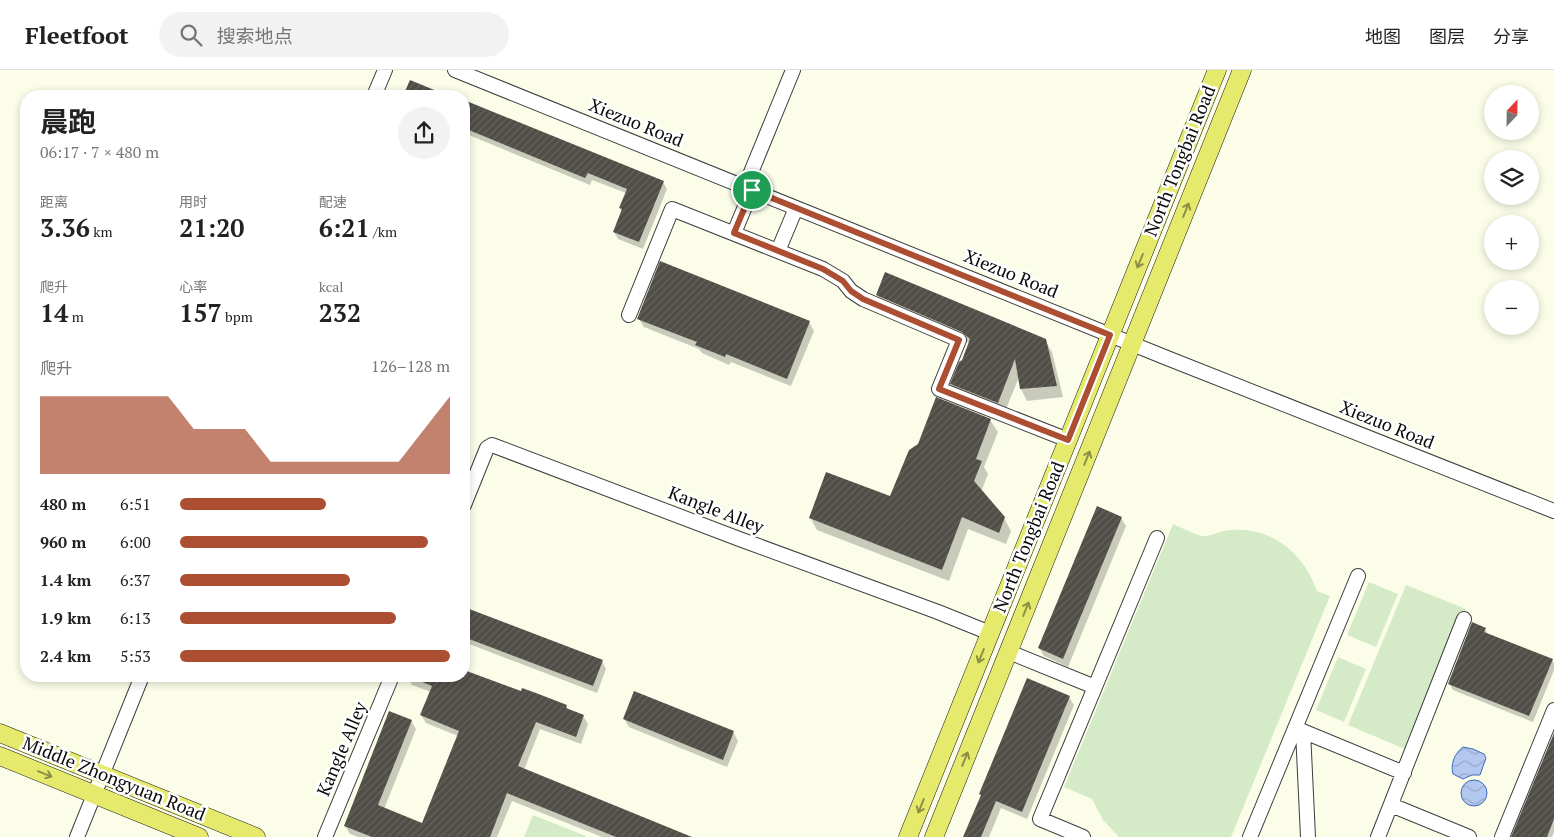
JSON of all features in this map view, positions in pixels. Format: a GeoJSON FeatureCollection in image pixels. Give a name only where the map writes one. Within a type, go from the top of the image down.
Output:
{"type":"FeatureCollection","features":[{"type":"Feature","properties":{"kind":"main road","name":"North Tongbai Road"},"geometry":{"type":"LineString","coordinates":[[908,837],[1217,70]]}},
{"type":"Feature","properties":{"kind":"main road","name":"North Tongbai Road"},"geometry":{"type":"LineString","coordinates":[[934,837],[1242,70]]}},
{"type":"Feature","properties":{"kind":"main road","name":"Middle Zhongyuan Road"},"geometry":{"type":"LineString","coordinates":[[0,733],[256,837]]}},
{"type":"Feature","properties":{"kind":"main road","name":"Middle Zhongyuan Road"},"geometry":{"type":"LineString","coordinates":[[0,756],[199,837]]}},
{"type":"Feature","properties":{"kind":"street"},"geometry":{"type":"LineString","coordinates":[[377,90],[385,70]]}},
{"type":"Feature","properties":{"kind":"street","name":"Xiezuo Road"},"geometry":{"type":"LineString","coordinates":[[455,70],[1132,344],[1554,511]]}},
{"type":"Feature","properties":{"kind":"street"},"geometry":{"type":"LineString","coordinates":[[734,233],[748,189],[793,70]]}},
{"type":"Feature","properties":{"kind":"street"},"geometry":{"type":"LineString","coordinates":[[778,251],[796,208]]}},
{"type":"Feature","properties":{"kind":"street"},"geometry":{"type":"LineString","coordinates":[[629,315],[672,209],[823,269],[843,281],[851,291],[863,299],[959,340],[939,389],[1068,440]]}},
{"type":"Feature","properties":{"kind":"street","name":"Kangle Alley"},"geometry":{"type":"LineString","coordinates":[[470,491],[488,448],[492,445],[990,633]]}},
{"type":"Feature","properties":{"kind":"street"},"geometry":{"type":"LineString","coordinates":[[1083,837],[1040,819],[1157,538]]}},
{"type":"Feature","properties":{"kind":"street"},"geometry":{"type":"LineString","coordinates":[[1250,837],[1299,729],[1358,576]]}},
{"type":"Feature","properties":{"kind":"street"},"geometry":{"type":"LineString","coordinates":[[1378,837],[1464,619]]}},
{"type":"Feature","properties":{"kind":"street"},"geometry":{"type":"LineString","coordinates":[[1009,652],[1095,688]]}},
{"type":"Feature","properties":{"kind":"street"},"geometry":{"type":"LineString","coordinates":[[77,837],[140,682]]}},
{"type":"Feature","properties":{"kind":"street","name":"Kangle Alley"},"geometry":{"type":"LineString","coordinates":[[325,837],[390,682]]}},
{"type":"Feature","properties":{"kind":"street"},"geometry":{"type":"LineString","coordinates":[[1502,837],[1554,710]]}},
{"type":"Feature","properties":{"kind":"street"},"geometry":{"type":"LineString","coordinates":[[1299,729],[1404,773]]}},
{"type":"Feature","properties":{"kind":"street"},"geometry":{"type":"LineString","coordinates":[[1299,729],[1309,836]]}},
{"type":"Feature","properties":{"kind":"street"},"geometry":{"type":"LineString","coordinates":[[1391,805],[1470,837]]}},
{"type":"Feature","properties":{"kind":"green space"},"geometry":{"type":"Polygon","coordinates":[[[1173,524],[1202,536],[1228,530],[1247,530],[1273,538],[1285,546],[1304,565],[1317,591],[1330,596],[1231,837],[1119,837],[1103,820],[1092,799],[1064,787],[1173,524]]]}},
{"type":"Feature","properties":{"kind":"green space"},"geometry":{"type":"Polygon","coordinates":[[[1369,582],[1398,594],[1376,647],[1347,635],[1369,582]]]}},
{"type":"Feature","properties":{"kind":"green space"},"geometry":{"type":"Polygon","coordinates":[[[1406,585],[1466,609],[1407,750],[1348,725],[1406,585]]]}},
{"type":"Feature","properties":{"kind":"green space"},"geometry":{"type":"Polygon","coordinates":[[[1338,657],[1366,669],[1344,722],[1316,710],[1338,657]]]}},
{"type":"Feature","properties":{"kind":"green space"},"geometry":{"type":"Polygon","coordinates":[[[533,815],[586,836],[586,837],[524,837],[533,815]]]}},
{"type":"Feature","properties":{"kind":"water"},"geometry":{"type":"Polygon","coordinates":[[[1463,747],[1484,754],[1486,758],[1480,775],[1472,775],[1463,779],[1453,774],[1452,766],[1454,759],[1463,747]]]}},
{"type":"Feature","properties":{"kind":"water"},"geometry":{"type":"Polygon","coordinates":[[[1474,780],[1483,784],[1487,793],[1483,802],[1474,806],[1465,802],[1461,793],[1465,784],[1474,780]]]}},
{"type":"Feature","properties":{"kind":"building"},"geometry":{"type":"Polygon","coordinates":[[[410,80],[434,90],[406,90],[410,80]]]}},
{"type":"Feature","properties":{"kind":"building"},"geometry":{"type":"Polygon","coordinates":[[[470,102],[664,181],[639,242],[613,232],[622,209],[619,208],[627,189],[588,173],[585,178],[470,130],[470,102]]]}},
{"type":"Feature","properties":{"kind":"building"},"geometry":{"type":"Polygon","coordinates":[[[660,261],[810,321],[787,379],[726,354],[725,357],[695,345],[697,342],[637,319],[660,261]]]}},
{"type":"Feature","properties":{"kind":"building"},"geometry":{"type":"Polygon","coordinates":[[[885,272],[1046,339],[1057,386],[1020,389],[1015,359],[998,403],[950,384],[970,339],[962,332],[876,295],[885,272]]]}},
{"type":"Feature","properties":{"kind":"building"},"geometry":{"type":"Polygon","coordinates":[[[936,397],[991,419],[976,459],[982,461],[974,481],[1005,517],[999,533],[962,517],[942,570],[809,518],[826,472],[890,496],[909,450],[918,444],[936,397]]]}},
{"type":"Feature","properties":{"kind":"building"},"geometry":{"type":"Polygon","coordinates":[[[1097,506],[1122,517],[1063,659],[1038,648],[1097,506]]]}},
{"type":"Feature","properties":{"kind":"building"},"geometry":{"type":"Polygon","coordinates":[[[470,609],[603,660],[593,686],[470,639],[470,609]]]}},
{"type":"Feature","properties":{"kind":"building"},"geometry":{"type":"Polygon","coordinates":[[[1472,622],[1486,628],[1484,632],[1553,659],[1529,716],[1448,684],[1472,622]]]}},
{"type":"Feature","properties":{"kind":"building"},"geometry":{"type":"Polygon","coordinates":[[[470,672],[521,691],[522,688],[567,705],[566,708],[584,715],[576,737],[536,722],[518,766],[692,837],[616,837],[507,793],[490,837],[372,837],[344,826],[389,711],[412,720],[378,805],[422,823],[459,731],[420,715],[432,686],[422,682],[470,682],[470,672]]]}},
{"type":"Feature","properties":{"kind":"building"},"geometry":{"type":"Polygon","coordinates":[[[1027,678],[1070,696],[1022,812],[996,801],[981,837],[963,837],[981,795],[979,794],[1027,678]]]}},
{"type":"Feature","properties":{"kind":"building"},"geometry":{"type":"Polygon","coordinates":[[[634,691],[734,731],[723,760],[623,719],[634,691]]]}},
{"type":"Feature","properties":{"kind":"building"},"geometry":{"type":"Polygon","coordinates":[[[1554,733],[1554,819],[1547,837],[1511,837],[1554,733]]]}},
{"type":"Feature","properties":{"kind":"route"},"geometry":{"type":"LineString","coordinates":[[752,190],[1110,335],[1068,440],[939,389],[959,340],[863,299],[851,291],[843,281],[823,269],[734,233],[752,190]]}}]}
